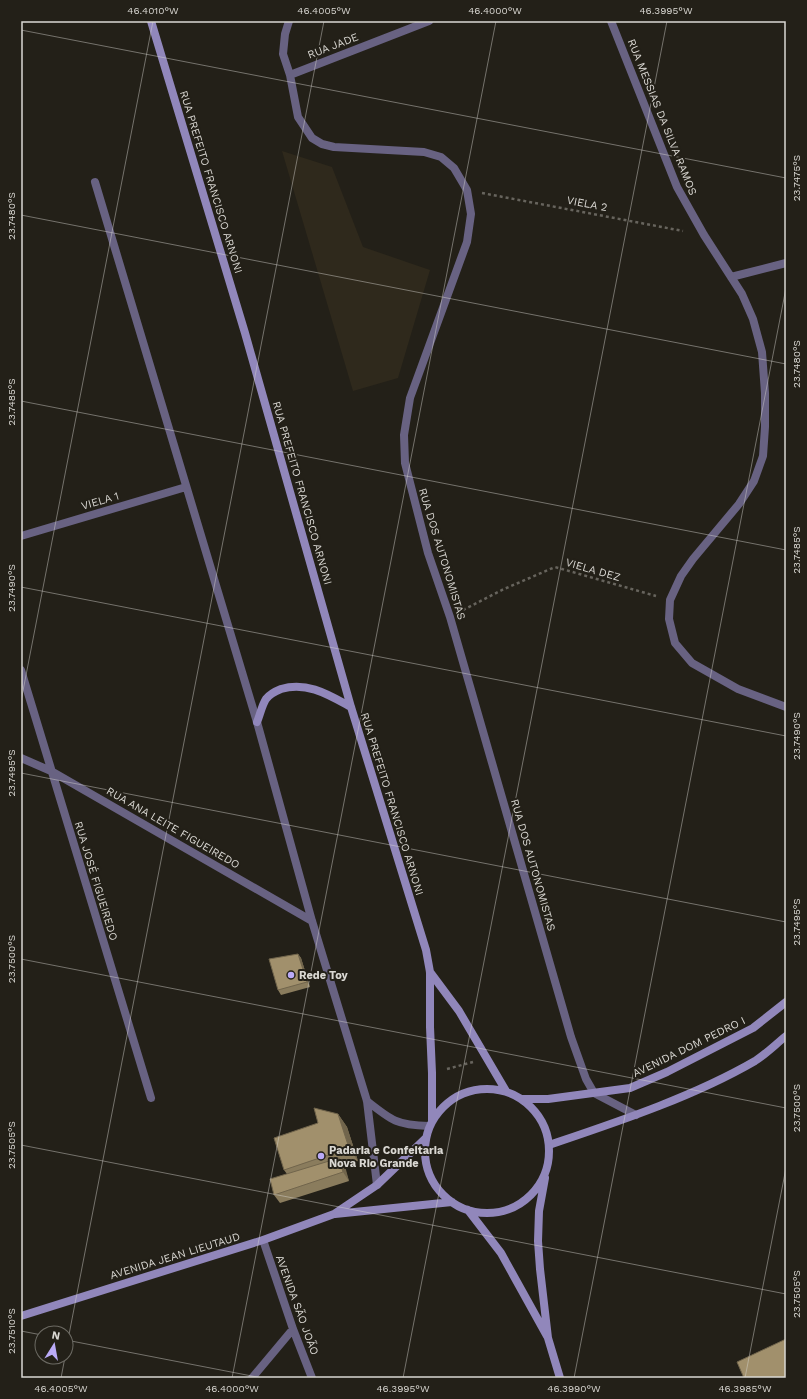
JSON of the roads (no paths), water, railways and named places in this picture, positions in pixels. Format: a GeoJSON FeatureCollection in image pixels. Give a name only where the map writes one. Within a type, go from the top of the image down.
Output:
{"type":"FeatureCollection","features":[{"type":"Feature","properties":{"kind":"main road","name":"RUA PREFEITO FRANCISCO ARNONI"},"geometry":{"type":"LineString","coordinates":[[151,21],[245,333],[351,707],[426,950],[430,972],[432,1073],[431,1123]]}},
{"type":"Feature","properties":{"kind":"main road"},"geometry":{"type":"LineString","coordinates":[[257,722],[266,698],[277,691],[290,686],[304,687],[321,692],[351,707]]}},
{"type":"Feature","properties":{"kind":"main road","name":"RUA PREFEITO FRANCISCO ARNONI"},"geometry":{"type":"LineString","coordinates":[[430,972],[458,1011],[506,1091]]}},
{"type":"Feature","properties":{"kind":"main road","name":"AVENIDA DOM PEDRO I"},"geometry":{"type":"LineString","coordinates":[[522,1099],[548,1099],[630,1088],[667,1072],[753,1028],[786,1002]]}},
{"type":"Feature","properties":{"kind":"main road"},"geometry":{"type":"LineString","coordinates":[[549,1145],[636,1115],[706,1085],[756,1060],[786,1036]]}},
{"type":"Feature","properties":{"kind":"main road"},"geometry":{"type":"LineString","coordinates":[[548,1163],[543,1177],[535,1190],[525,1200],[512,1208],[498,1212],[483,1213],[468,1210],[452,1202],[442,1194],[429,1174],[425,1162],[424,1150],[431,1123],[442,1107],[456,1096],[472,1090],[489,1088],[506,1091],[522,1099],[536,1112],[545,1127],[549,1145],[548,1163],[539,1211],[538,1240],[548,1338],[560,1378]]}},
{"type":"Feature","properties":{"kind":"main road","name":"AVENIDA JEAN LIEUTAUD"},"geometry":{"type":"LineString","coordinates":[[21,1316],[263,1240],[334,1214],[377,1185],[426,1138]]}},
{"type":"Feature","properties":{"kind":"main road","name":"AVENIDA JEAN LIEUTAUD"},"geometry":{"type":"LineString","coordinates":[[334,1214],[452,1202]]}},
{"type":"Feature","properties":{"kind":"main road"},"geometry":{"type":"LineString","coordinates":[[468,1210],[501,1252],[548,1338]]}},
{"type":"Feature","properties":{"kind":"street","name":"RUA DOS AUTONOMISTAS"},"geometry":{"type":"LineString","coordinates":[[289,21],[285,34],[283,54],[290,75],[298,117],[312,138],[322,144],[334,147],[424,152],[441,157],[454,168],[467,190],[471,214],[467,242],[410,398],[404,435],[405,463],[428,553],[450,617],[571,1037],[586,1079],[594,1093]]}},
{"type":"Feature","properties":{"kind":"street","name":"RUA JADE"},"geometry":{"type":"LineString","coordinates":[[290,75],[429,21]]}},
{"type":"Feature","properties":{"kind":"street","name":"RUA MESSIAS DA SILVA RAMOS"},"geometry":{"type":"LineString","coordinates":[[611,21],[677,187],[704,235],[742,294],[753,319],[762,352],[765,393],[763,456],[754,481],[739,504],[693,559],[681,576],[670,600],[669,619],[675,643],[692,663],[738,689],[786,707]]}},
{"type":"Feature","properties":{"kind":"street"},"geometry":{"type":"LineString","coordinates":[[95,182],[257,722],[312,921],[367,1101],[377,1185]]}},
{"type":"Feature","properties":{"kind":"street"},"geometry":{"type":"LineString","coordinates":[[731,276],[786,263]]}},
{"type":"Feature","properties":{"kind":"street","name":"VIELA 1"},"geometry":{"type":"LineString","coordinates":[[21,536],[186,487]]}},
{"type":"Feature","properties":{"kind":"street","name":"RUA JOSÉ FIGUEIREDO"},"geometry":{"type":"LineString","coordinates":[[21,670],[151,1098]]}},
{"type":"Feature","properties":{"kind":"street","name":"RUA ANA LEITE FIGUEIREDO"},"geometry":{"type":"LineString","coordinates":[[21,758],[51,771],[312,921]]}},
{"type":"Feature","properties":{"kind":"street"},"geometry":{"type":"LineString","coordinates":[[594,1093],[636,1115]]}},
{"type":"Feature","properties":{"kind":"street"},"geometry":{"type":"LineString","coordinates":[[367,1101],[384,1115],[399,1123],[431,1123]]}},
{"type":"Feature","properties":{"kind":"street","name":"AVENIDA SÃO JOÃO"},"geometry":{"type":"LineString","coordinates":[[263,1240],[293,1329],[312,1378]]}},
{"type":"Feature","properties":{"kind":"street"},"geometry":{"type":"LineString","coordinates":[[252,1378],[293,1329]]}},
{"type":"Feature","properties":{"kind":"place","name":"Rede Toy"},"geometry":{"type":"Point","coordinates":[291,975]}},
{"type":"Feature","properties":{"kind":"place","name":"Padaria e Confeitaria Nova Rio Grande"},"geometry":{"type":"Point","coordinates":[321,1156]}}]}
